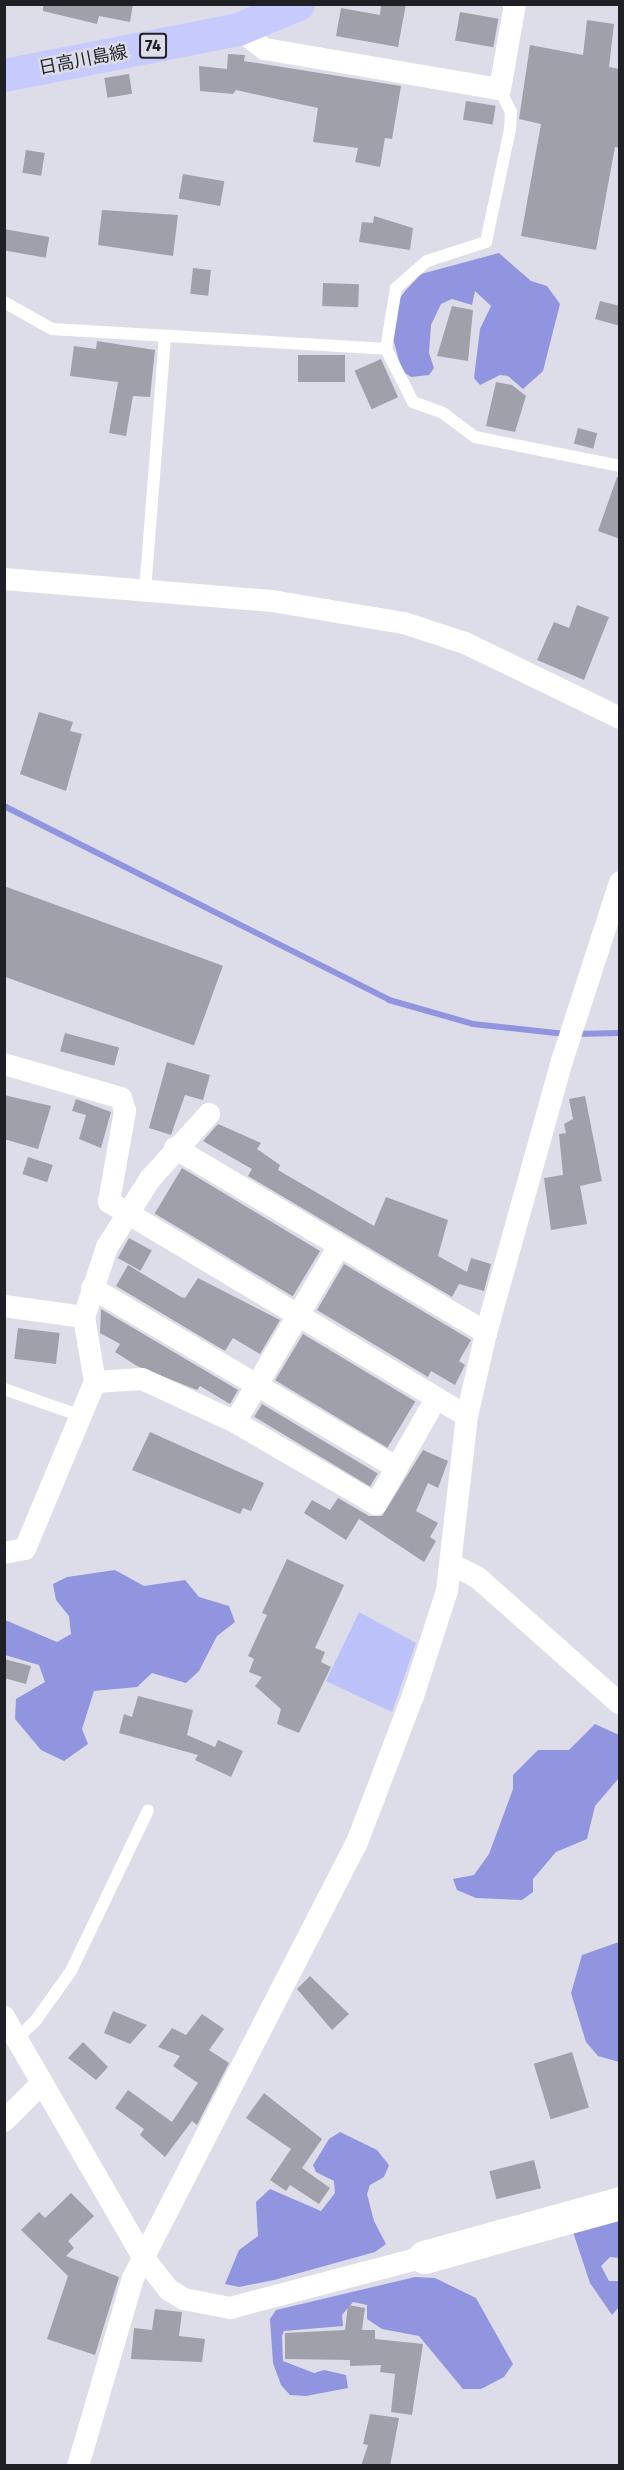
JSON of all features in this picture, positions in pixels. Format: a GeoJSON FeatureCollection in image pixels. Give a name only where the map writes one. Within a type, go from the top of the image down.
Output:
{"type":"FeatureCollection","features":[{"type":"Feature","properties":{"kind":"main road","name":"日高川島線"},"geometry":{"type":"LineString","coordinates":[[4,75],[238,29],[298,4]]}},
{"type":"Feature","properties":{"kind":"street"},"geometry":{"type":"LineString","coordinates":[[238,29],[266,49],[500,89],[515,4]]}},
{"type":"Feature","properties":{"kind":"street"},"geometry":{"type":"LineString","coordinates":[[4,579],[272,601],[404,622],[465,643],[620,718]]}},
{"type":"Feature","properties":{"kind":"street"},"geometry":{"type":"LineString","coordinates":[[78,2466],[143,2257],[369,1815],[413,1696],[451,1564],[467,1416],[486,1334],[562,1061],[620,882]]}},
{"type":"Feature","properties":{"kind":"street"},"geometry":{"type":"LineString","coordinates":[[4,1064],[121,1098],[125,1111],[108,1192],[109,1202],[297,1317],[467,1416]]}},
{"type":"Feature","properties":{"kind":"street"},"geometry":{"type":"LineString","coordinates":[[4,1553],[25,1550],[95,1382],[84,1317],[92,1288],[126,1214],[175,1148],[209,1114]]}},
{"type":"Feature","properties":{"kind":"street"},"geometry":{"type":"LineString","coordinates":[[175,1148],[338,1248],[486,1334]]}},
{"type":"Feature","properties":{"kind":"street"},"geometry":{"type":"LineString","coordinates":[[235,1422],[338,1248]]}},
{"type":"Feature","properties":{"kind":"street"},"geometry":{"type":"LineString","coordinates":[[92,1288],[257,1382],[397,1468]]}},
{"type":"Feature","properties":{"kind":"street"},"geometry":{"type":"LineString","coordinates":[[4,1306],[84,1317]]}},
{"type":"Feature","properties":{"kind":"street"},"geometry":{"type":"LineString","coordinates":[[95,1382],[142,1379],[235,1422],[376,1504],[436,1399]]}},
{"type":"Feature","properties":{"kind":"street"},"geometry":{"type":"LineString","coordinates":[[451,1564],[477,1577],[620,1704]]}},
{"type":"Feature","properties":{"kind":"street"},"geometry":{"type":"LineString","coordinates":[[4,2017],[40,2085],[143,2257],[169,2290],[184,2300],[230,2308],[620,2203]]}},
{"type":"Feature","properties":{"kind":"street"},"geometry":{"type":"LineString","coordinates":[[4,2121],[40,2085]]}},
{"type":"Feature","properties":{"kind":"lane"},"geometry":{"type":"LineString","coordinates":[[500,89],[511,112],[510,129],[486,242],[427,261],[396,288],[386,349],[413,402],[443,412],[475,437],[620,466]]}},
{"type":"Feature","properties":{"kind":"lane"},"geometry":{"type":"LineString","coordinates":[[4,302],[52,329],[165,338],[386,349]]}},
{"type":"Feature","properties":{"kind":"lane"},"geometry":{"type":"LineString","coordinates":[[145,591],[165,338]]}},
{"type":"Feature","properties":{"kind":"lane"},"geometry":{"type":"LineString","coordinates":[[4,1389],[81,1416]]}},
{"type":"Feature","properties":{"kind":"lane"},"geometry":{"type":"LineString","coordinates":[[17,2038],[36,2020],[70,1971],[148,1810]]}},
{"type":"Feature","properties":{"kind":"shaded area"},"geometry":{"type":"Polygon","coordinates":[[[499,253],[531,281],[547,286],[560,304],[543,371],[523,389],[508,376],[500,375],[480,385],[474,378],[480,329],[491,306],[475,291],[472,305],[452,299],[441,304],[431,325],[429,353],[434,368],[429,375],[411,377],[402,371],[393,339],[399,299],[406,290],[421,274],[499,253]]]}},
{"type":"Feature","properties":{"kind":"shaded area"},"geometry":{"type":"Polygon","coordinates":[[[115,1570],[144,1586],[185,1580],[199,1597],[229,1606],[235,1622],[217,1636],[199,1671],[186,1683],[152,1673],[137,1687],[94,1691],[82,1729],[88,1744],[64,1761],[41,1750],[15,1719],[16,1699],[45,1682],[39,1665],[5,1655],[5,1620],[57,1642],[71,1634],[69,1616],[56,1600],[53,1584],[67,1577],[115,1570]]]}},
{"type":"Feature","properties":{"kind":"shaded area"},"geometry":{"type":"Polygon","coordinates":[[[359,1612],[416,1643],[392,1712],[326,1681],[359,1612]]]}},
{"type":"Feature","properties":{"kind":"shaded area"},"geometry":{"type":"Polygon","coordinates":[[[595,1724],[619,1735],[619,1778],[595,1806],[587,1839],[556,1852],[533,1879],[533,1892],[522,1900],[476,1898],[457,1890],[453,1879],[474,1875],[489,1854],[513,1789],[513,1775],[538,1750],[569,1750],[595,1724]]]}},
{"type":"Feature","properties":{"kind":"shaded area"},"geometry":{"type":"Polygon","coordinates":[[[620,1942],[619,2062],[598,2056],[586,2042],[571,1993],[582,1955],[620,1942]]]}},
{"type":"Feature","properties":{"kind":"shaded area"},"geometry":{"type":"Polygon","coordinates":[[[340,2132],[377,2150],[389,2165],[384,2177],[370,2185],[367,2194],[374,2221],[386,2244],[375,2252],[274,2280],[239,2287],[225,2284],[239,2250],[258,2236],[256,2202],[270,2189],[321,2211],[335,2193],[334,2181],[316,2172],[313,2165],[329,2139],[340,2132]]]}},
{"type":"Feature","properties":{"kind":"shaded area"},"geometry":{"type":"Polygon","coordinates":[[[618,2220],[619,2258],[610,2257],[601,2266],[609,2281],[619,2281],[619,2307],[612,2315],[590,2283],[573,2232],[618,2220]]]}},
{"type":"Feature","properties":{"kind":"shaded area"},"geometry":{"type":"Polygon","coordinates":[[[415,2277],[435,2278],[476,2298],[513,2364],[504,2377],[481,2389],[463,2389],[419,2336],[382,2329],[367,2319],[367,2305],[353,2302],[342,2315],[343,2326],[284,2331],[282,2336],[283,2361],[314,2373],[324,2370],[346,2375],[348,2388],[306,2396],[290,2395],[281,2385],[273,2363],[270,2319],[276,2310],[415,2277]]]}},
{"type":"Feature","properties":{"kind":"building"},"geometry":{"type":"Polygon","coordinates":[[[43,4],[133,4],[130,22],[99,16],[97,24],[43,11],[43,4]]]}},
{"type":"Feature","properties":{"kind":"building"},"geometry":{"type":"Polygon","coordinates":[[[381,4],[406,4],[398,47],[336,36],[341,8],[380,15],[381,4]]]}},
{"type":"Feature","properties":{"kind":"building"},"geometry":{"type":"Polygon","coordinates":[[[460,12],[498,19],[493,47],[455,41],[460,12]]]}},
{"type":"Feature","properties":{"kind":"building"},"geometry":{"type":"Polygon","coordinates":[[[587,20],[614,24],[609,67],[620,69],[620,148],[615,147],[596,250],[521,236],[541,124],[519,119],[530,45],[583,55],[587,20]]]}},
{"type":"Feature","properties":{"kind":"building"},"geometry":{"type":"Polygon","coordinates":[[[228,54],[245,55],[244,61],[401,86],[392,139],[385,138],[380,167],[355,162],[358,148],[313,142],[318,108],[236,90],[233,94],[200,91],[199,66],[227,69],[228,54]]]}},
{"type":"Feature","properties":{"kind":"building"},"geometry":{"type":"Polygon","coordinates":[[[129,74],[132,94],[107,98],[104,78],[129,74]]]}},
{"type":"Feature","properties":{"kind":"building"},"geometry":{"type":"Polygon","coordinates":[[[466,101],[496,106],[493,124],[463,120],[466,101]]]}},
{"type":"Feature","properties":{"kind":"building"},"geometry":{"type":"Polygon","coordinates":[[[26,150],[45,153],[41,176],[22,173],[26,150]]]}},
{"type":"Feature","properties":{"kind":"building"},"geometry":{"type":"Polygon","coordinates":[[[183,174],[224,181],[220,206],[179,199],[183,174]]]}},
{"type":"Feature","properties":{"kind":"building"},"geometry":{"type":"Polygon","coordinates":[[[102,210],[178,215],[173,256],[98,245],[102,210]]]}},
{"type":"Feature","properties":{"kind":"building"},"geometry":{"type":"Polygon","coordinates":[[[374,216],[413,228],[410,250],[359,242],[362,222],[373,223],[374,216]]]}},
{"type":"Feature","properties":{"kind":"building"},"geometry":{"type":"Polygon","coordinates":[[[4,229],[49,237],[46,258],[4,250],[4,229]]]}},
{"type":"Feature","properties":{"kind":"building"},"geometry":{"type":"Polygon","coordinates":[[[193,268],[211,270],[208,296],[190,294],[193,268]]]}},
{"type":"Feature","properties":{"kind":"building"},"geometry":{"type":"Polygon","coordinates":[[[323,283],[359,284],[358,307],[322,306],[323,283]]]}},
{"type":"Feature","properties":{"kind":"building"},"geometry":{"type":"Polygon","coordinates":[[[600,301],[620,306],[620,326],[595,319],[600,301]]]}},
{"type":"Feature","properties":{"kind":"building"},"geometry":{"type":"Polygon","coordinates":[[[452,306],[473,310],[468,361],[437,356],[452,306]]]}},
{"type":"Feature","properties":{"kind":"building"},"geometry":{"type":"Polygon","coordinates":[[[97,341],[155,350],[150,397],[133,396],[126,436],[109,433],[118,382],[70,376],[74,346],[96,349],[97,341]]]}},
{"type":"Feature","properties":{"kind":"building"},"geometry":{"type":"Polygon","coordinates":[[[298,355],[345,355],[345,382],[298,382],[298,355]]]}},
{"type":"Feature","properties":{"kind":"building"},"geometry":{"type":"Polygon","coordinates":[[[381,359],[398,397],[372,409],[355,371],[381,359]]]}},
{"type":"Feature","properties":{"kind":"building"},"geometry":{"type":"Polygon","coordinates":[[[496,382],[512,385],[526,396],[515,432],[486,426],[496,382]]]}},
{"type":"Feature","properties":{"kind":"building"},"geometry":{"type":"Polygon","coordinates":[[[578,428],[597,433],[593,449],[574,443],[578,428]]]}},
{"type":"Feature","properties":{"kind":"building"},"geometry":{"type":"Polygon","coordinates":[[[617,477],[620,478],[620,539],[598,531],[617,477]]]}},
{"type":"Feature","properties":{"kind":"building"},"geometry":{"type":"Polygon","coordinates":[[[577,605],[609,617],[584,680],[537,660],[554,622],[569,628],[577,605]]]}},
{"type":"Feature","properties":{"kind":"building"},"geometry":{"type":"Polygon","coordinates":[[[39,712],[73,722],[70,731],[82,734],[66,791],[20,774],[39,712]]]}},
{"type":"Feature","properties":{"kind":"building"},"geometry":{"type":"Polygon","coordinates":[[[4,886],[223,966],[194,1046],[4,976],[4,886]]]}},
{"type":"Feature","properties":{"kind":"building"},"geometry":{"type":"Polygon","coordinates":[[[65,1033],[119,1047],[114,1066],[60,1051],[65,1033]]]}},
{"type":"Feature","properties":{"kind":"building"},"geometry":{"type":"Polygon","coordinates":[[[167,1062],[210,1075],[203,1100],[185,1095],[171,1135],[149,1128],[167,1062]]]}},
{"type":"Feature","properties":{"kind":"building"},"geometry":{"type":"Polygon","coordinates":[[[4,1095],[51,1106],[38,1149],[4,1139],[4,1095]]]}},
{"type":"Feature","properties":{"kind":"building"},"geometry":{"type":"Polygon","coordinates":[[[585,1096],[602,1181],[580,1186],[587,1224],[551,1230],[544,1178],[563,1175],[559,1134],[566,1133],[564,1124],[573,1119],[569,1099],[585,1096]]]}},
{"type":"Feature","properties":{"kind":"building"},"geometry":{"type":"Polygon","coordinates":[[[76,1099],[111,1112],[101,1148],[79,1139],[86,1115],[72,1111],[76,1099]]]}},
{"type":"Feature","properties":{"kind":"building"},"geometry":{"type":"Polygon","coordinates":[[[218,1124],[261,1143],[257,1149],[280,1165],[278,1170],[374,1226],[386,1197],[448,1220],[438,1256],[467,1272],[471,1258],[491,1264],[484,1291],[459,1284],[452,1297],[248,1176],[252,1169],[203,1141],[218,1124]]]}},
{"type":"Feature","properties":{"kind":"building"},"geometry":{"type":"Polygon","coordinates":[[[28,1157],[53,1165],[47,1182],[22,1174],[28,1157]]]}},
{"type":"Feature","properties":{"kind":"building"},"geometry":{"type":"Polygon","coordinates":[[[182,1168],[320,1251],[293,1296],[155,1213],[182,1168]]]}},
{"type":"Feature","properties":{"kind":"building"},"geometry":{"type":"Polygon","coordinates":[[[129,1238],[152,1251],[141,1271],[118,1258],[129,1238]]]}},
{"type":"Feature","properties":{"kind":"building"},"geometry":{"type":"Polygon","coordinates":[[[344,1264],[471,1340],[459,1361],[465,1365],[455,1385],[431,1371],[428,1377],[317,1310],[344,1264]]]}},
{"type":"Feature","properties":{"kind":"building"},"geometry":{"type":"Polygon","coordinates":[[[128,1265],[181,1297],[185,1298],[198,1278],[280,1320],[260,1354],[233,1338],[225,1351],[116,1286],[128,1265]]]}},
{"type":"Feature","properties":{"kind":"building"},"geometry":{"type":"Polygon","coordinates":[[[101,1309],[238,1390],[230,1404],[200,1386],[197,1390],[137,1366],[115,1352],[120,1344],[100,1333],[101,1309]]]}},
{"type":"Feature","properties":{"kind":"building"},"geometry":{"type":"Polygon","coordinates":[[[18,1328],[60,1333],[56,1364],[14,1359],[18,1328]]]}},
{"type":"Feature","properties":{"kind":"building"},"geometry":{"type":"Polygon","coordinates":[[[303,1334],[415,1401],[387,1448],[275,1380],[303,1334]]]}},
{"type":"Feature","properties":{"kind":"building"},"geometry":{"type":"Polygon","coordinates":[[[262,1404],[378,1474],[370,1486],[254,1417],[262,1404]]]}},
{"type":"Feature","properties":{"kind":"building"},"geometry":{"type":"Polygon","coordinates":[[[150,1432],[264,1483],[251,1511],[243,1508],[240,1514],[132,1470],[150,1432]]]}},
{"type":"Feature","properties":{"kind":"building"},"geometry":{"type":"Polygon","coordinates":[[[423,1450],[448,1461],[438,1488],[428,1483],[416,1511],[438,1523],[430,1537],[436,1541],[424,1562],[359,1519],[346,1540],[304,1513],[312,1500],[330,1510],[338,1498],[369,1516],[382,1516],[423,1450]]]}},
{"type":"Feature","properties":{"kind":"building"},"geometry":{"type":"Polygon","coordinates":[[[287,1559],[344,1585],[315,1648],[325,1652],[321,1662],[331,1667],[299,1733],[277,1724],[281,1709],[255,1686],[262,1677],[249,1672],[254,1659],[248,1656],[267,1615],[262,1613],[287,1559]]]}},
{"type":"Feature","properties":{"kind":"building"},"geometry":{"type":"Polygon","coordinates":[[[4,1659],[31,1666],[26,1684],[4,1678],[4,1659]]]}},
{"type":"Feature","properties":{"kind":"building"},"geometry":{"type":"Polygon","coordinates":[[[138,1696],[193,1710],[187,1735],[215,1747],[218,1740],[243,1751],[231,1777],[195,1760],[198,1755],[119,1733],[124,1714],[132,1717],[138,1696]]]}},
{"type":"Feature","properties":{"kind":"building"},"geometry":{"type":"Polygon","coordinates":[[[310,1976],[349,2014],[332,2030],[297,1989],[310,1976]]]}},
{"type":"Feature","properties":{"kind":"building"},"geometry":{"type":"Polygon","coordinates":[[[113,2011],[147,2025],[130,2044],[104,2033],[113,2011]]]}},
{"type":"Feature","properties":{"kind":"building"},"geometry":{"type":"Polygon","coordinates":[[[202,2014],[224,2029],[209,2050],[229,2063],[197,2125],[192,2121],[165,2157],[140,2135],[144,2129],[115,2108],[128,2090],[172,2122],[198,2083],[173,2066],[180,2056],[158,2047],[172,2028],[186,2035],[202,2014]]]}},
{"type":"Feature","properties":{"kind":"building"},"geometry":{"type":"Polygon","coordinates":[[[83,2042],[108,2067],[96,2080],[68,2058],[83,2042]]]}},
{"type":"Feature","properties":{"kind":"building"},"geometry":{"type":"Polygon","coordinates":[[[572,2052],[589,2107],[551,2119],[534,2064],[572,2052]]]}},
{"type":"Feature","properties":{"kind":"building"},"geometry":{"type":"Polygon","coordinates":[[[264,2093],[322,2139],[302,2168],[330,2188],[319,2204],[290,2185],[286,2191],[270,2180],[291,2149],[246,2118],[264,2093]]]}},
{"type":"Feature","properties":{"kind":"building"},"geometry":{"type":"Polygon","coordinates":[[[534,2160],[541,2188],[496,2199],[489,2171],[534,2160]]]}},
{"type":"Feature","properties":{"kind":"building"},"geometry":{"type":"Polygon","coordinates":[[[71,2193],[94,2216],[68,2241],[74,2248],[66,2256],[119,2277],[95,2355],[47,2339],[68,2276],[21,2230],[39,2212],[45,2218],[71,2193]]]}},
{"type":"Feature","properties":{"kind":"building"},"geometry":{"type":"Polygon","coordinates":[[[348,2305],[365,2308],[362,2330],[375,2330],[375,2339],[423,2344],[412,2415],[391,2412],[395,2374],[380,2372],[381,2365],[350,2366],[350,2360],[285,2359],[285,2333],[345,2330],[348,2305]]]}},
{"type":"Feature","properties":{"kind":"building"},"geometry":{"type":"Polygon","coordinates":[[[155,2309],[182,2312],[179,2336],[205,2339],[202,2362],[131,2359],[134,2328],[152,2330],[155,2309]]]}},
{"type":"Feature","properties":{"kind":"building"},"geometry":{"type":"Polygon","coordinates":[[[370,2414],[399,2418],[390,2466],[361,2466],[368,2445],[363,2444],[370,2414]]]}},
{"type":"Feature","properties":{"kind":"waterway"},"geometry":{"type":"LineString","coordinates":[[4,806],[389,1000],[473,1024],[565,1034]]}},
{"type":"Feature","properties":{"kind":"waterway"},"geometry":{"type":"LineString","coordinates":[[576,1034],[620,1033]]}}]}
